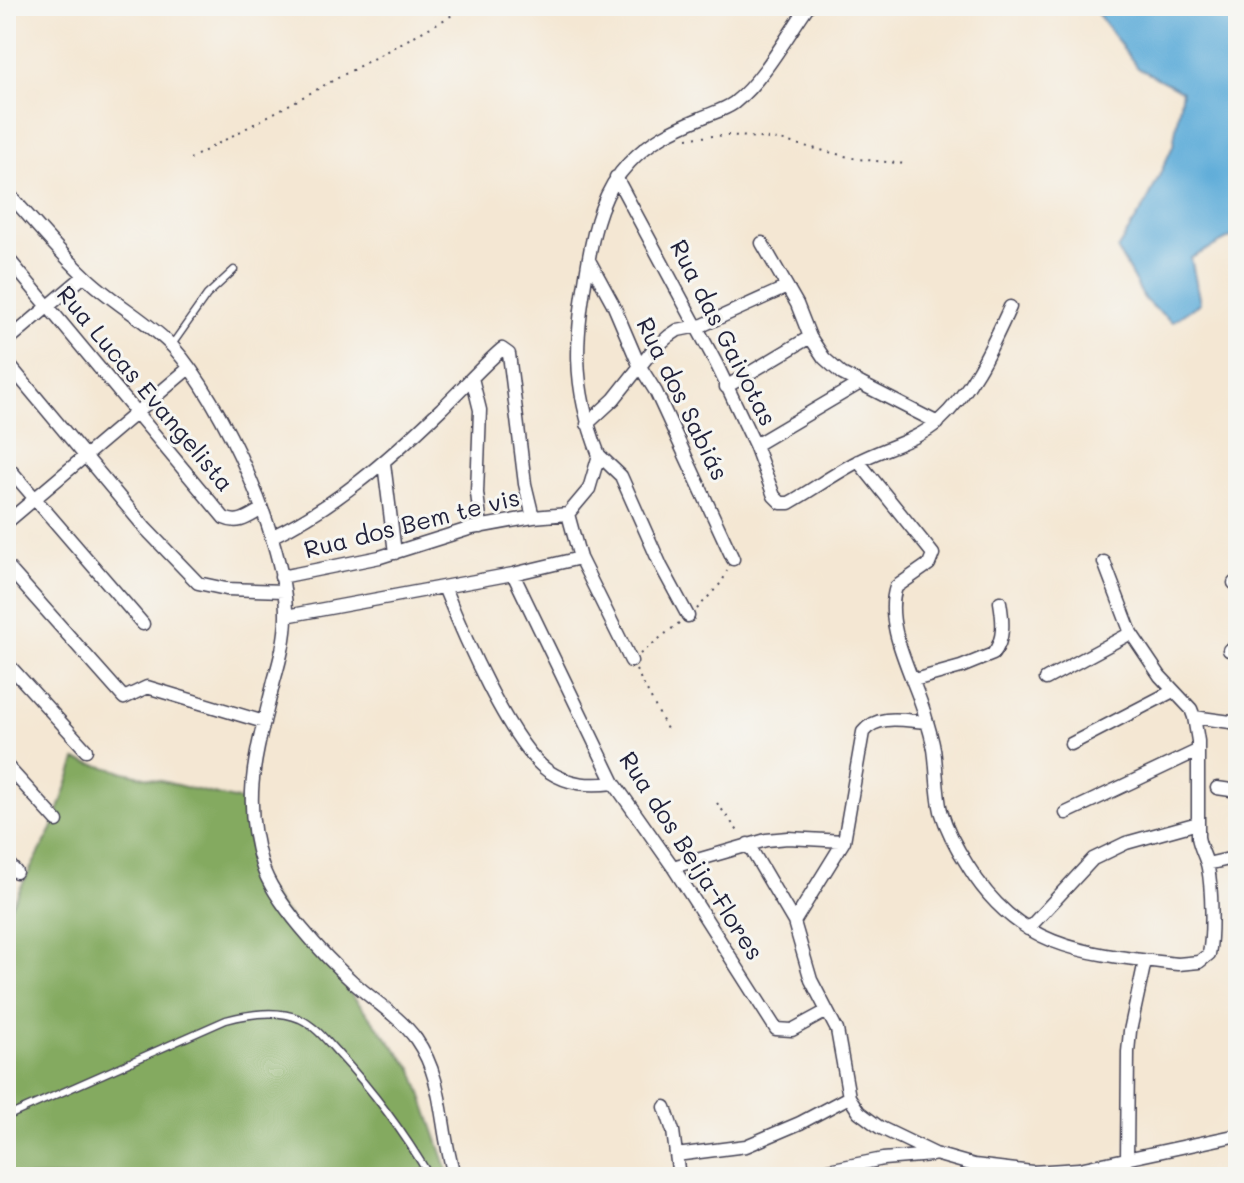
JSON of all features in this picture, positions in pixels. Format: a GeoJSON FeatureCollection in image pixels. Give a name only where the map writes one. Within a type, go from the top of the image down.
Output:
{"type":"FeatureCollection","features":[{"type":"Feature","properties":{"kind":"street"},"geometry":{"type":"LineString","coordinates":[[688,616],[661,566],[627,487],[613,466],[599,455],[587,424],[577,345],[578,322],[597,217],[616,177],[630,161],[663,135],[733,103],[756,78],[808,6]]}},
{"type":"Feature","properties":{"kind":"street","name":"Rua das Gaivotas"},"geometry":{"type":"LineString","coordinates":[[616,177],[755,445],[774,496],[781,503],[789,503],[858,461]]}},
{"type":"Feature","properties":{"kind":"street"},"geometry":{"type":"LineString","coordinates":[[6,191],[84,276],[171,346],[189,368],[238,452],[271,537],[284,591],[286,616],[284,641],[253,767],[250,793],[252,821],[263,868],[306,931],[352,981],[414,1037],[429,1060],[438,1082],[449,1158],[455,1177]]}},
{"type":"Feature","properties":{"kind":"street"},"geometry":{"type":"LineString","coordinates":[[762,243],[810,337],[831,365],[938,423]]}},
{"type":"Feature","properties":{"kind":"street","name":"Rua Lucas Evangelista"},"geometry":{"type":"LineString","coordinates":[[6,256],[224,518],[235,522],[262,509]]}},
{"type":"Feature","properties":{"kind":"street","name":"Rua dos Sabiás"},"geometry":{"type":"LineString","coordinates":[[589,260],[613,304],[639,365],[656,392],[733,559]]}},
{"type":"Feature","properties":{"kind":"street"},"geometry":{"type":"LineString","coordinates":[[6,342],[84,276]]}},
{"type":"Feature","properties":{"kind":"street"},"geometry":{"type":"LineString","coordinates":[[587,424],[614,399],[639,365],[669,336],[787,287]]}},
{"type":"Feature","properties":{"kind":"street"},"geometry":{"type":"LineString","coordinates":[[1010,307],[984,363],[938,423],[858,461],[933,554],[932,561],[896,587],[893,603],[895,633],[914,680],[935,752],[941,810],[950,835],[977,881],[996,905],[1047,941],[1145,961],[1193,964],[1209,954],[1211,939],[1207,864],[1200,850],[1194,717],[1131,633],[1104,562]]}},
{"type":"Feature","properties":{"kind":"street"},"geometry":{"type":"LineString","coordinates":[[726,387],[810,337]]}},
{"type":"Feature","properties":{"kind":"street"},"geometry":{"type":"LineString","coordinates":[[271,537],[322,510],[384,463],[502,349],[507,351],[525,484],[533,517]]}},
{"type":"Feature","properties":{"kind":"street"},"geometry":{"type":"LineString","coordinates":[[6,361],[146,529],[198,583],[226,589],[284,591]]}},
{"type":"Feature","properties":{"kind":"street"},"geometry":{"type":"LineString","coordinates":[[6,523],[189,368]]}},
{"type":"Feature","properties":{"kind":"street"},"geometry":{"type":"LineString","coordinates":[[472,378],[480,410],[477,493],[481,527]]}},
{"type":"Feature","properties":{"kind":"street"},"geometry":{"type":"LineString","coordinates":[[755,445],[860,383]]}},
{"type":"Feature","properties":{"kind":"street"},"geometry":{"type":"LineString","coordinates":[[599,455],[589,489],[568,514],[580,558],[631,661]]}},
{"type":"Feature","properties":{"kind":"street"},"geometry":{"type":"LineString","coordinates":[[384,463],[395,553]]}},
{"type":"Feature","properties":{"kind":"street"},"geometry":{"type":"LineString","coordinates":[[6,465],[143,624]]}},
{"type":"Feature","properties":{"kind":"street","name":"Rua dos Bem te vis"},"geometry":{"type":"LineString","coordinates":[[281,577],[395,553],[446,535],[481,527],[568,514]]}},
{"type":"Feature","properties":{"kind":"street"},"geometry":{"type":"LineString","coordinates":[[286,616],[513,574],[580,558]]}},
{"type":"Feature","properties":{"kind":"street"},"geometry":{"type":"LineString","coordinates":[[6,565],[124,698],[147,687],[264,722]]}},
{"type":"Feature","properties":{"kind":"street","name":"Rua dos Beija-Flores"},"geometry":{"type":"LineString","coordinates":[[513,574],[614,783],[673,867],[776,1029],[792,1030],[827,1011]]}},
{"type":"Feature","properties":{"kind":"street"},"geometry":{"type":"LineString","coordinates":[[444,587],[466,641],[501,706],[538,761],[557,776],[575,783],[589,786],[614,783]]}},
{"type":"Feature","properties":{"kind":"street"},"geometry":{"type":"LineString","coordinates":[[914,680],[993,654],[1001,638],[1003,623],[1000,602]]}},
{"type":"Feature","properties":{"kind":"street"},"geometry":{"type":"LineString","coordinates":[[1046,679],[1131,633]]}},
{"type":"Feature","properties":{"kind":"street"},"geometry":{"type":"LineString","coordinates":[[6,662],[86,750]]}},
{"type":"Feature","properties":{"kind":"street"},"geometry":{"type":"LineString","coordinates":[[1071,744],[1173,691]]}},
{"type":"Feature","properties":{"kind":"street"},"geometry":{"type":"LineString","coordinates":[[1194,717],[1238,723]]}},
{"type":"Feature","properties":{"kind":"street"},"geometry":{"type":"LineString","coordinates":[[794,922],[844,841],[863,732],[879,720],[927,722]]}},
{"type":"Feature","properties":{"kind":"street"},"geometry":{"type":"LineString","coordinates":[[1066,813],[1197,751]]}},
{"type":"Feature","properties":{"kind":"street"},"geometry":{"type":"LineString","coordinates":[[6,765],[57,821]]}},
{"type":"Feature","properties":{"kind":"street"},"geometry":{"type":"LineString","coordinates":[[1217,788],[1238,791]]}},
{"type":"Feature","properties":{"kind":"street"},"geometry":{"type":"LineString","coordinates":[[1028,929],[1093,859],[1126,843],[1198,823]]}},
{"type":"Feature","properties":{"kind":"street"},"geometry":{"type":"LineString","coordinates":[[673,867],[766,840],[844,841]]}},
{"type":"Feature","properties":{"kind":"street"},"geometry":{"type":"LineString","coordinates":[[748,844],[794,922],[811,980],[837,1030],[849,1097],[864,1117],[935,1154],[974,1165],[1032,1172],[1079,1169],[1238,1135]]}},
{"type":"Feature","properties":{"kind":"street"},"geometry":{"type":"LineString","coordinates":[[1207,864],[1238,857]]}},
{"type":"Feature","properties":{"kind":"street"},"geometry":{"type":"LineString","coordinates":[[6,861],[16,872]]}},
{"type":"Feature","properties":{"kind":"street"},"geometry":{"type":"LineString","coordinates":[[1127,1160],[1128,1052],[1145,961]]}},
{"type":"Feature","properties":{"kind":"street"},"geometry":{"type":"LineString","coordinates":[[676,1155],[746,1146],[800,1123],[849,1097]]}},
{"type":"Feature","properties":{"kind":"street"},"geometry":{"type":"LineString","coordinates":[[665,1107],[673,1131],[679,1177]]}},
{"type":"Feature","properties":{"kind":"street"},"geometry":{"type":"LineString","coordinates":[[794,1177],[883,1159],[935,1154]]}},
{"type":"Feature","properties":{"kind":"lane"},"geometry":{"type":"LineString","coordinates":[[171,346],[207,295],[234,270]]}},
{"type":"Feature","properties":{"kind":"lane"},"geometry":{"type":"LineString","coordinates":[[6,1117],[226,1020],[247,1015],[283,1015],[297,1018],[318,1031],[370,1088],[400,1128],[430,1177]]}},
{"type":"Feature","properties":{"kind":"path"},"geometry":{"type":"LineString","coordinates":[[190,159],[469,6]]}},
{"type":"Feature","properties":{"kind":"path"},"geometry":{"type":"LineString","coordinates":[[680,139],[728,135],[780,140],[857,159],[906,164]]}},
{"type":"Feature","properties":{"kind":"path"},"geometry":{"type":"LineString","coordinates":[[631,661],[667,729]]}},
{"type":"Feature","properties":{"kind":"path"},"geometry":{"type":"LineString","coordinates":[[717,803],[748,844]]}},
{"type":"Feature","properties":{"kind":"green space"},"geometry":{"type":"Polygon","coordinates":[[[76,760],[242,801],[256,877],[413,1070],[450,1177],[6,1177],[6,915],[52,829],[76,760]]]}},
{"type":"Feature","properties":{"kind":"water"},"geometry":{"type":"Polygon","coordinates":[[[1092,6],[1238,6],[1237,234],[1191,258],[1200,303],[1172,322],[1145,300],[1117,249],[1146,204],[1173,146],[1182,91],[1138,68],[1092,6]]]}}]}
